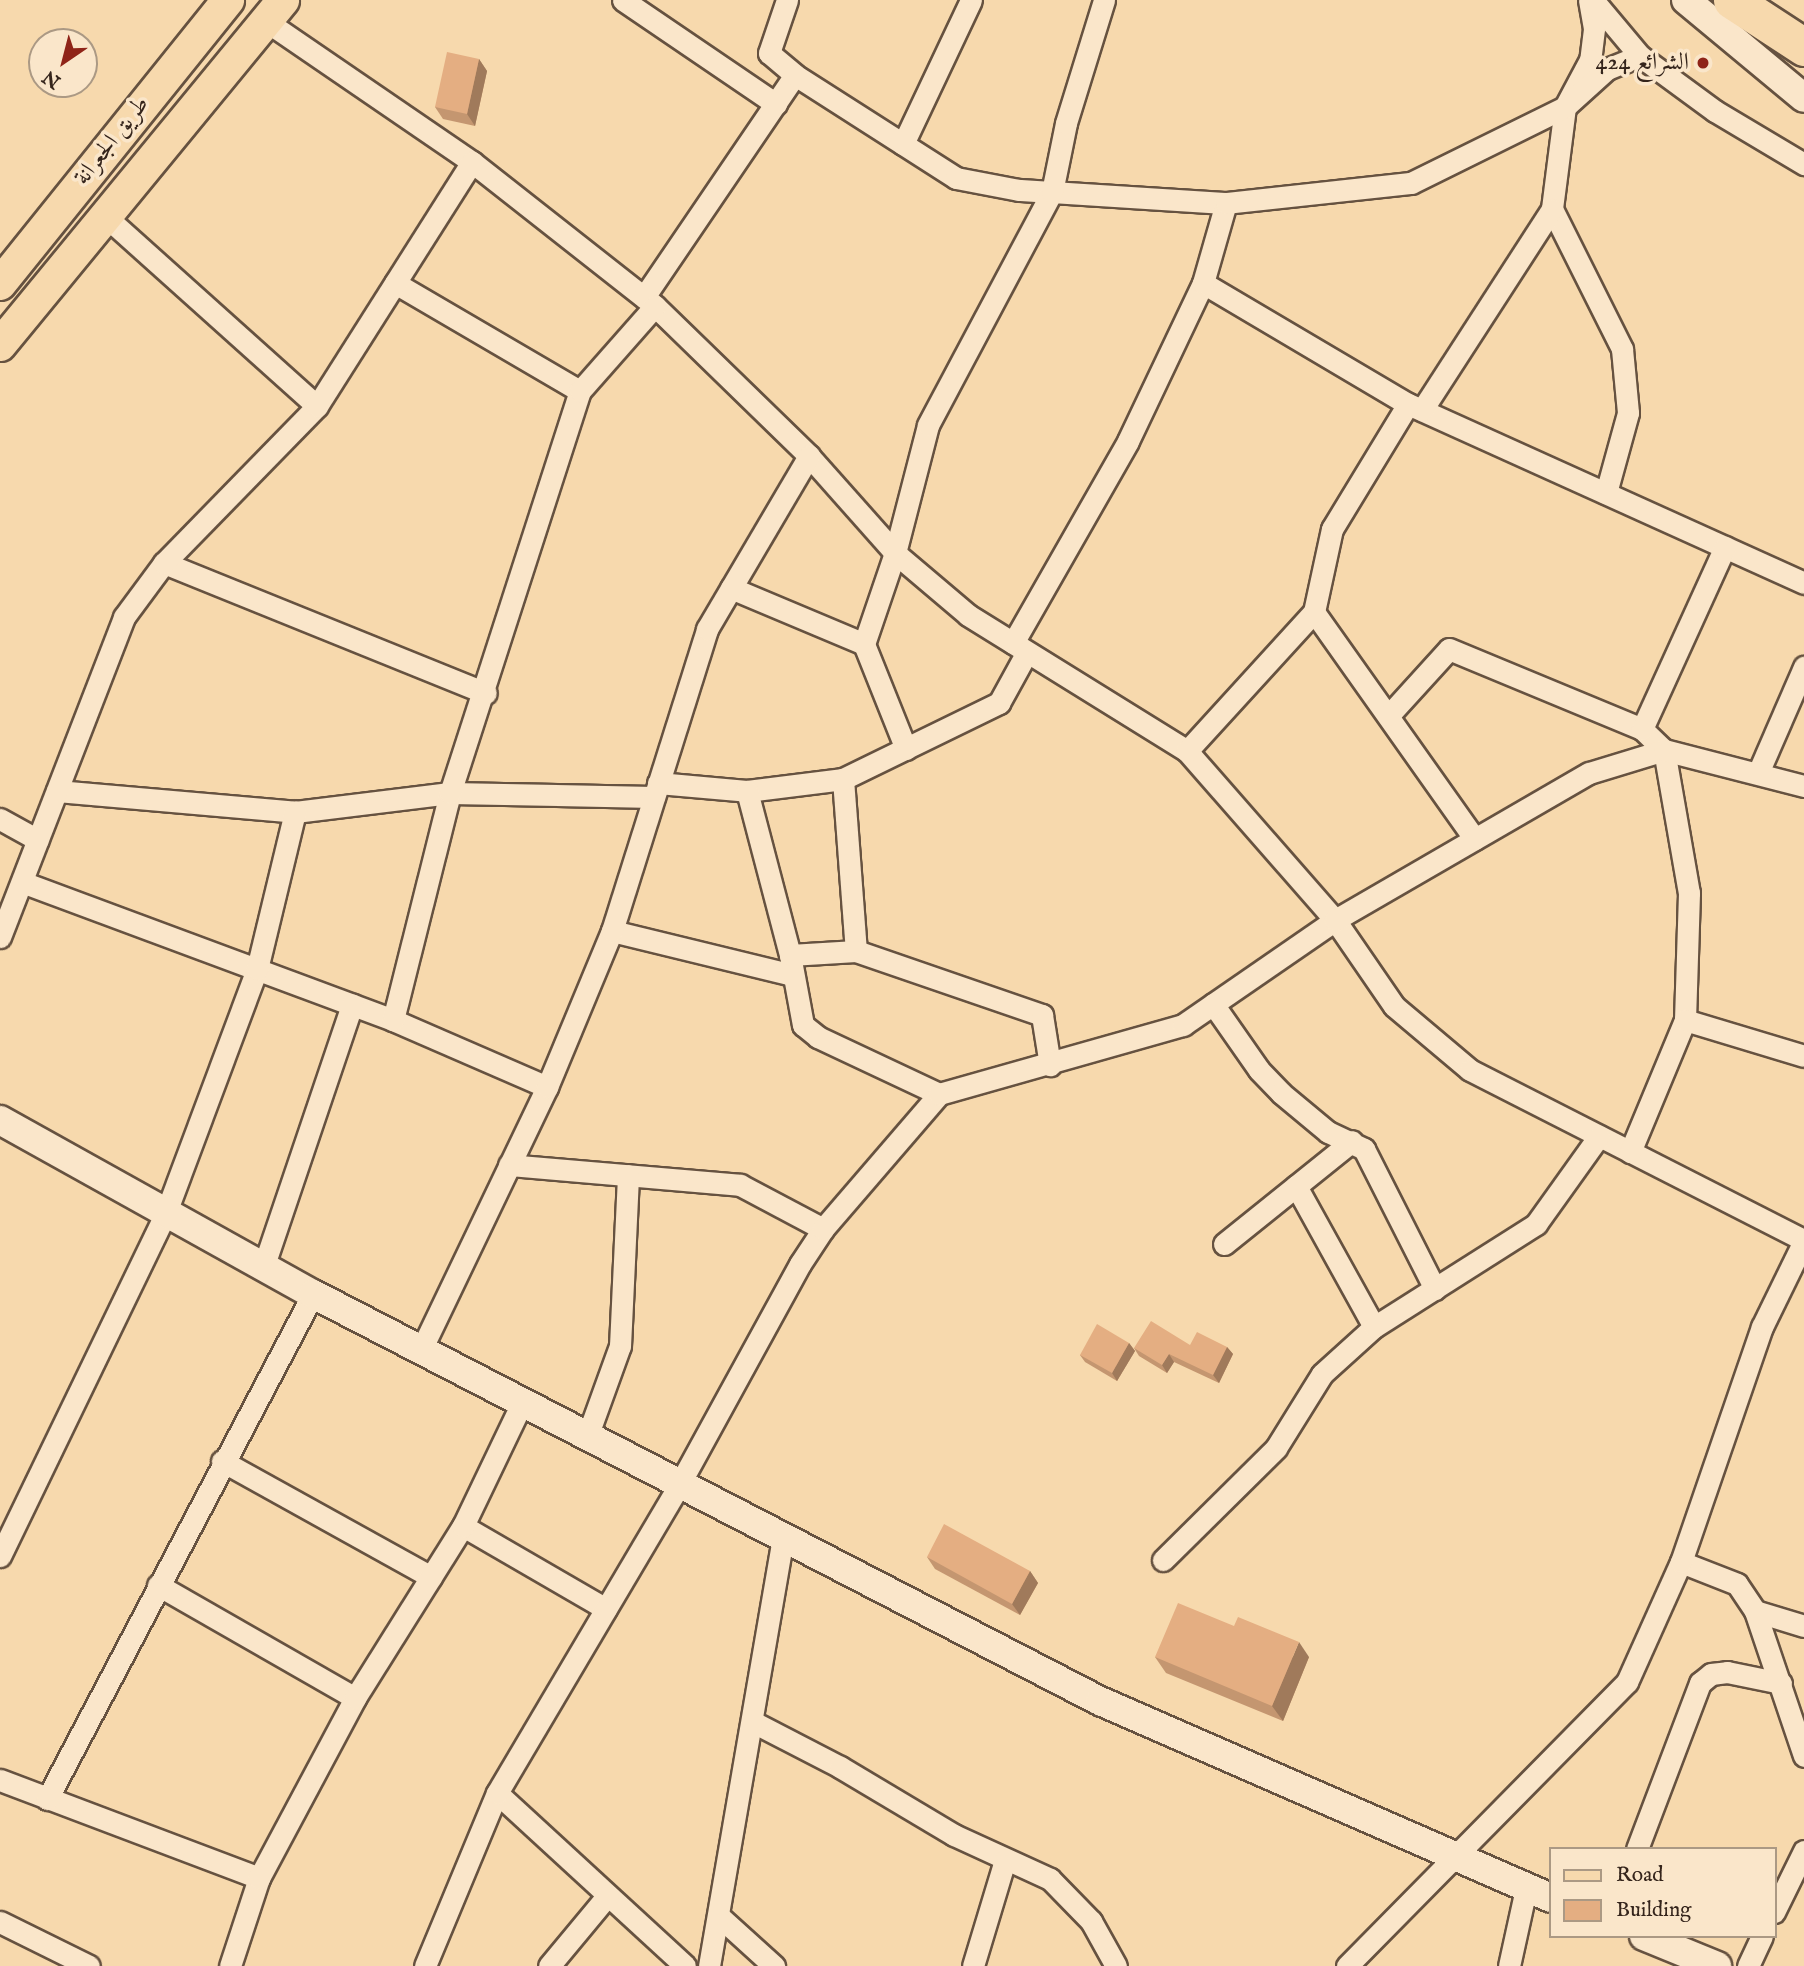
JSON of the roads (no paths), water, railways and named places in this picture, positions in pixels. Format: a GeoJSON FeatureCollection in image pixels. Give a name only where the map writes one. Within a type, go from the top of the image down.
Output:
{"type":"FeatureCollection","features":[{"type":"Feature","properties":{"kind":"highway"},"geometry":{"type":"LineString","coordinates":[[1732,0],[1804,47]]}},
{"type":"Feature","properties":{"kind":"main road","name":"طريق الجعرانة"},"geometry":{"type":"LineString","coordinates":[[0,284],[228,0]]}},
{"type":"Feature","properties":{"kind":"main road"},"geometry":{"type":"LineString","coordinates":[[1686,0],[1804,98]]}},
{"type":"Feature","properties":{"kind":"main road"},"geometry":{"type":"LineString","coordinates":[[0,345],[274,10]]}},
{"type":"Feature","properties":{"kind":"main road"},"geometry":{"type":"LineString","coordinates":[[0,1120],[263,1268],[1100,1701],[1538,1893]]}},
{"type":"Feature","properties":{"kind":"main road"},"geometry":{"type":"LineString","coordinates":[[1649,1938],[1717,1966]]}},
{"type":"Feature","properties":{"kind":"street"},"geometry":{"type":"LineString","coordinates":[[623,0],[776,104]]}},
{"type":"Feature","properties":{"kind":"street"},"geometry":{"type":"LineString","coordinates":[[787,0],[769,53],[795,75],[956,178],[1052,192],[1226,203],[1411,183],[1565,107],[1607,69],[1640,56]]}},
{"type":"Feature","properties":{"kind":"street"},"geometry":{"type":"LineString","coordinates":[[903,144],[971,0]]}},
{"type":"Feature","properties":{"kind":"street"},"geometry":{"type":"LineString","coordinates":[[906,749],[864,644],[895,553],[928,425],[1052,192],[1066,123],[1104,0]]}},
{"type":"Feature","properties":{"kind":"street"},"geometry":{"type":"LineString","coordinates":[[1591,0],[1640,56],[1716,111],[1804,164]]}},
{"type":"Feature","properties":{"kind":"street"},"geometry":{"type":"LineString","coordinates":[[1187,751],[1314,612],[1332,529],[1552,209],[1565,107],[1590,60],[1594,29],[1591,0]]}},
{"type":"Feature","properties":{"kind":"street"},"geometry":{"type":"LineString","coordinates":[[274,10],[649,302],[809,456],[895,553],[968,615],[1187,751],[1335,920],[1394,1006],[1470,1070],[1804,1241],[1762,1327],[1681,1562],[1627,1682],[1347,1966]]}},
{"type":"Feature","properties":{"kind":"street"},"geometry":{"type":"LineString","coordinates":[[393,1020],[450,793],[486,693],[580,391],[649,302],[795,75]]}},
{"type":"Feature","properties":{"kind":"street"},"geometry":{"type":"LineString","coordinates":[[0,937],[124,617],[164,563],[317,406],[472,162]]}},
{"type":"Feature","properties":{"kind":"street"},"geometry":{"type":"LineString","coordinates":[[57,791],[295,812],[450,793],[747,791],[844,779],[999,703],[1020,647],[1128,441],[1203,283],[1226,203]]}},
{"type":"Feature","properties":{"kind":"street"},"geometry":{"type":"LineString","coordinates":[[1552,209],[1622,349],[1628,413],[1606,493]]}},
{"type":"Feature","properties":{"kind":"street"},"geometry":{"type":"LineString","coordinates":[[104,215],[317,406]]}},
{"type":"Feature","properties":{"kind":"street"},"geometry":{"type":"LineString","coordinates":[[395,283],[580,391]]}},
{"type":"Feature","properties":{"kind":"street"},"geometry":{"type":"LineString","coordinates":[[1203,283],[1415,407],[1804,583]]}},
{"type":"Feature","properties":{"kind":"street"},"geometry":{"type":"LineString","coordinates":[[421,1350],[547,1087],[612,931],[707,629],[809,456]]}},
{"type":"Feature","properties":{"kind":"street"},"geometry":{"type":"LineString","coordinates":[[1642,729],[1726,547]]}},
{"type":"Feature","properties":{"kind":"street"},"geometry":{"type":"LineString","coordinates":[[164,563],[486,693]]}},
{"type":"Feature","properties":{"kind":"street"},"geometry":{"type":"LineString","coordinates":[[731,588],[864,644]]}},
{"type":"Feature","properties":{"kind":"street"},"geometry":{"type":"LineString","coordinates":[[1314,612],[1475,839]]}},
{"type":"Feature","properties":{"kind":"street"},"geometry":{"type":"LineString","coordinates":[[1389,715],[1449,649],[1642,729],[1664,750],[1804,786]]}},
{"type":"Feature","properties":{"kind":"street"},"geometry":{"type":"LineString","coordinates":[[1758,773],[1804,667]]}},
{"type":"Feature","properties":{"kind":"street"},"geometry":{"type":"LineString","coordinates":[[425,1966],[498,1793],[678,1485],[745,1358],[823,1229],[939,1094],[1050,1065],[1183,1025],[1335,920],[1589,773],[1664,750]]}},
{"type":"Feature","properties":{"kind":"street"},"geometry":{"type":"LineString","coordinates":[[1630,1152],[1685,1020],[1689,893],[1664,750]]}},
{"type":"Feature","properties":{"kind":"street"},"geometry":{"type":"LineString","coordinates":[[844,779],[856,951]]}},
{"type":"Feature","properties":{"kind":"street"},"geometry":{"type":"LineString","coordinates":[[747,791],[792,965],[803,1025],[818,1037],[939,1094]]}},
{"type":"Feature","properties":{"kind":"street"},"geometry":{"type":"LineString","coordinates":[[0,1556],[165,1215],[257,970],[295,812]]}},
{"type":"Feature","properties":{"kind":"street"},"geometry":{"type":"LineString","coordinates":[[0,819],[38,840]]}},
{"type":"Feature","properties":{"kind":"street"},"geometry":{"type":"LineString","coordinates":[[22,882],[393,1020],[547,1087]]}},
{"type":"Feature","properties":{"kind":"street"},"geometry":{"type":"LineString","coordinates":[[612,931],[792,965],[856,951],[1042,1014],[1050,1065]]}},
{"type":"Feature","properties":{"kind":"street"},"geometry":{"type":"LineString","coordinates":[[1213,1004],[1259,1070],[1328,1132],[1352,1141],[1378,1171],[1435,1289]]}},
{"type":"Feature","properties":{"kind":"street"},"geometry":{"type":"LineString","coordinates":[[263,1268],[352,1005]]}},
{"type":"Feature","properties":{"kind":"street"},"geometry":{"type":"LineString","coordinates":[[1685,1020],[1804,1056]]}},
{"type":"Feature","properties":{"kind":"street"},"geometry":{"type":"LineString","coordinates":[[1163,1560],[1276,1448],[1322,1374],[1374,1327],[1536,1224],[1599,1136]]}},
{"type":"Feature","properties":{"kind":"street"},"geometry":{"type":"LineString","coordinates":[[1224,1244],[1352,1141]]}},
{"type":"Feature","properties":{"kind":"street"},"geometry":{"type":"LineString","coordinates":[[509,1165],[740,1185],[823,1229]]}},
{"type":"Feature","properties":{"kind":"street"},"geometry":{"type":"LineString","coordinates":[[587,1437],[620,1346],[628,1175]]}},
{"type":"Feature","properties":{"kind":"street"},"geometry":{"type":"LineString","coordinates":[[1296,1186],[1374,1327]]}},
{"type":"Feature","properties":{"kind":"street"},"geometry":{"type":"LineString","coordinates":[[47,1798],[222,1461],[313,1294]]}},
{"type":"Feature","properties":{"kind":"street"},"geometry":{"type":"LineString","coordinates":[[230,1966],[259,1878],[355,1698],[463,1526],[522,1403]]}},
{"type":"Feature","properties":{"kind":"street"},"geometry":{"type":"LineString","coordinates":[[222,1461],[431,1577]]}},
{"type":"Feature","properties":{"kind":"street"},"geometry":{"type":"LineString","coordinates":[[463,1526],[606,1609]]}},
{"type":"Feature","properties":{"kind":"street"},"geometry":{"type":"LineString","coordinates":[[709,1966],[721,1917],[783,1538]]}},
{"type":"Feature","properties":{"kind":"street"},"geometry":{"type":"LineString","coordinates":[[1681,1562],[1737,1584],[1755,1611],[1804,1756]]}},
{"type":"Feature","properties":{"kind":"street"},"geometry":{"type":"LineString","coordinates":[[158,1585],[355,1698]]}},
{"type":"Feature","properties":{"kind":"street"},"geometry":{"type":"LineString","coordinates":[[1755,1611],[1804,1626]]}},
{"type":"Feature","properties":{"kind":"street"},"geometry":{"type":"LineString","coordinates":[[1638,1847],[1700,1683],[1711,1674],[1727,1672],[1781,1683]]}},
{"type":"Feature","properties":{"kind":"street"},"geometry":{"type":"LineString","coordinates":[[753,1722],[1004,1860],[1050,1879],[1091,1921],[1116,1966]]}},
{"type":"Feature","properties":{"kind":"street"},"geometry":{"type":"LineString","coordinates":[[0,1780],[259,1878]]}},
{"type":"Feature","properties":{"kind":"street"},"geometry":{"type":"LineString","coordinates":[[498,1793],[685,1966]]}},
{"type":"Feature","properties":{"kind":"street"},"geometry":{"type":"LineString","coordinates":[[1776,1908],[1804,1851]]}},
{"type":"Feature","properties":{"kind":"street"},"geometry":{"type":"LineString","coordinates":[[973,1966],[1004,1860]]}},
{"type":"Feature","properties":{"kind":"street"},"geometry":{"type":"LineString","coordinates":[[1509,1966],[1538,1893]]}},
{"type":"Feature","properties":{"kind":"street"},"geometry":{"type":"LineString","coordinates":[[549,1966],[608,1895]]}},
{"type":"Feature","properties":{"kind":"street"},"geometry":{"type":"LineString","coordinates":[[721,1917],[774,1966]]}},
{"type":"Feature","properties":{"kind":"street"},"geometry":{"type":"LineString","coordinates":[[0,1922],[89,1966]]}},
{"type":"Feature","properties":{"kind":"street"},"geometry":{"type":"LineString","coordinates":[[1748,1966],[1761,1938]]}},
{"type":"Feature","properties":{"kind":"place","name":"الشرائع 424"},"geometry":{"type":"Point","coordinates":[1703,63]}}]}
